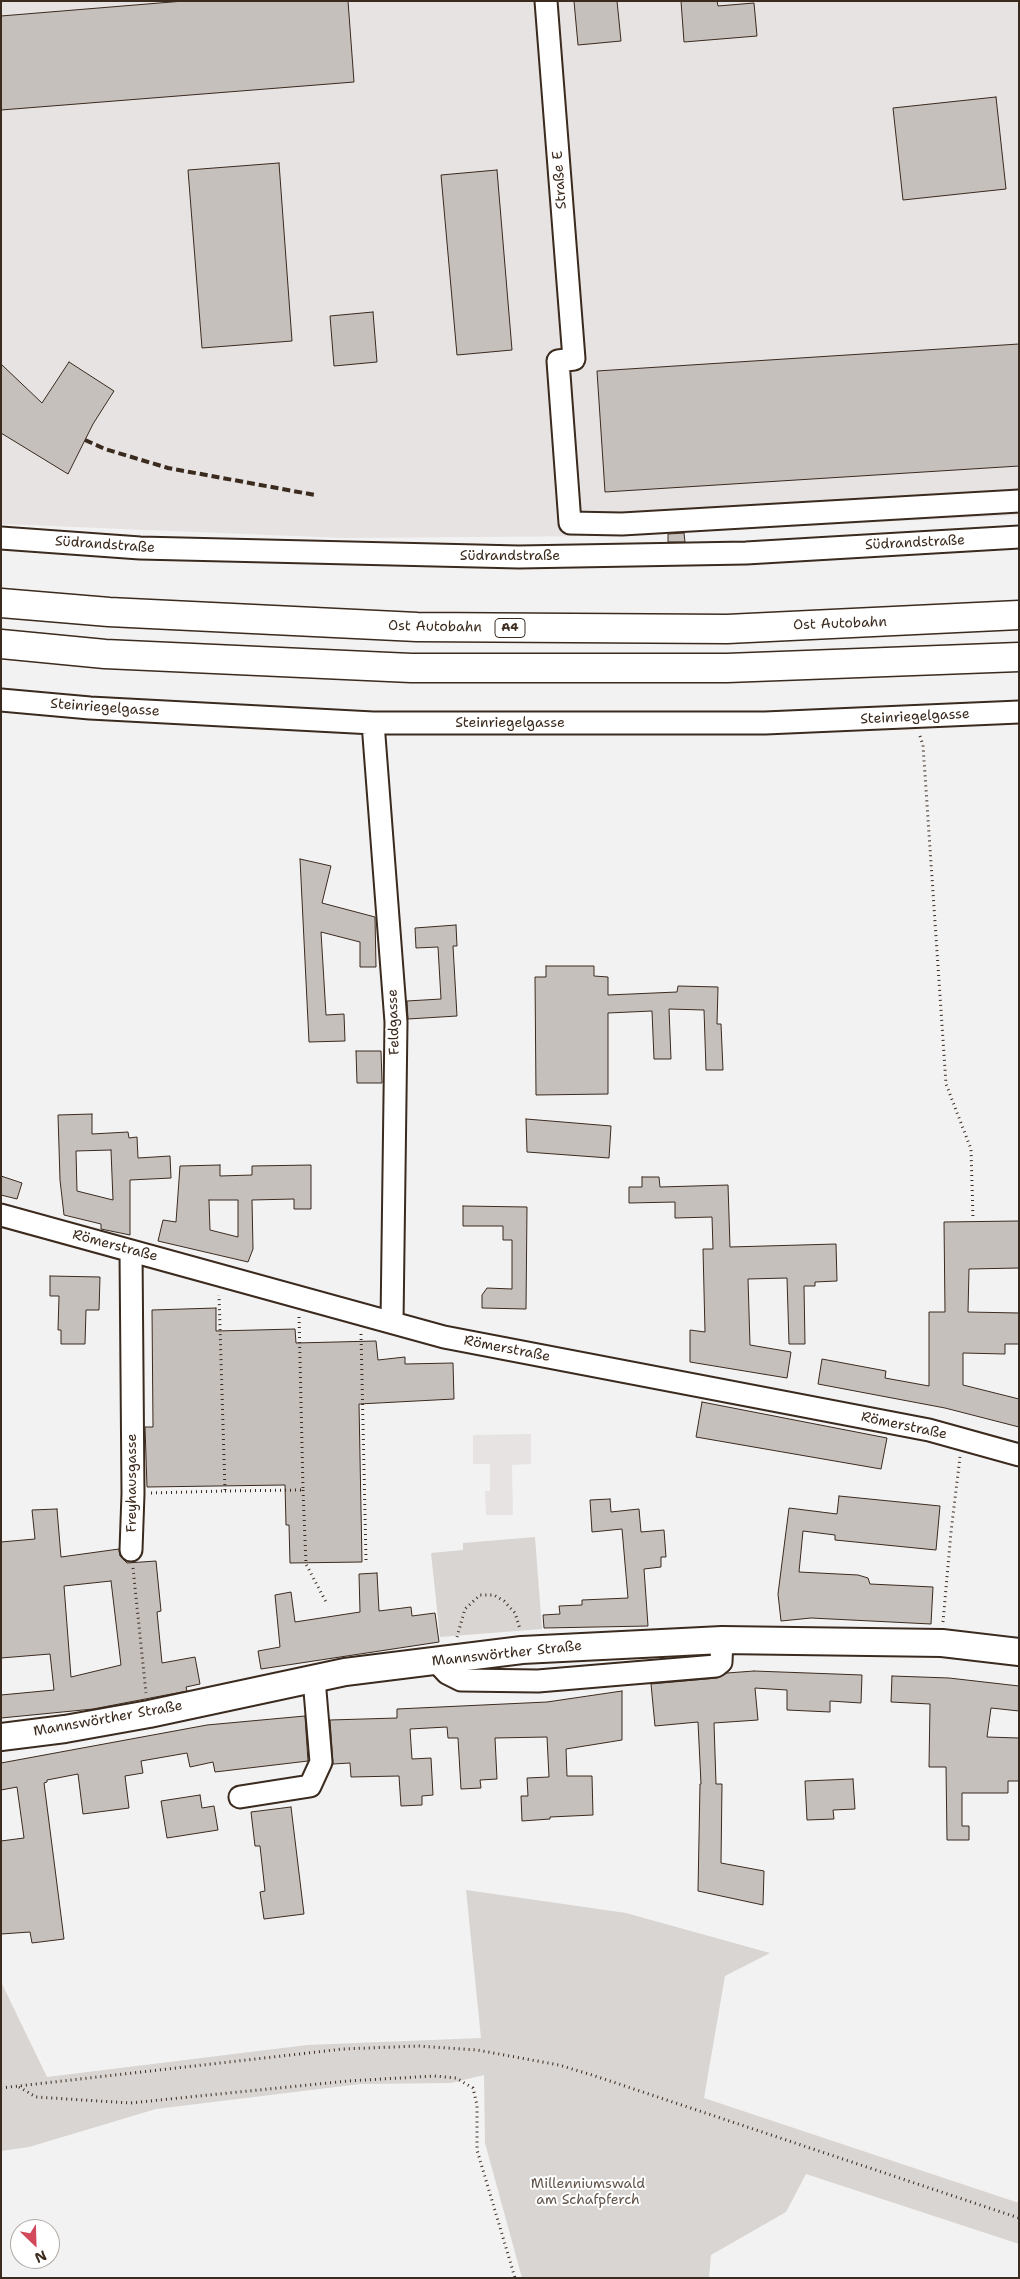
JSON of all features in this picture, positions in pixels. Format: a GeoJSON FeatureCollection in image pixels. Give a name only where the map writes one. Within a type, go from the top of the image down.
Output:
{"type":"FeatureCollection","features":[{"type":"Feature","properties":{"kind":"highway","name":"Ost Autobahn"},"geometry":{"type":"LineString","coordinates":[[1,603],[109,612],[417,628],[727,629],[1019,615]]}},
{"type":"Feature","properties":{"kind":"highway"},"geometry":{"type":"LineString","coordinates":[[1,644],[105,654],[411,668],[728,668],[1019,657]]}},
{"type":"Feature","properties":{"kind":"main road","name":"Mannswörther Straße"},"geometry":{"type":"LineString","coordinates":[[1,1737],[65,1729],[149,1714],[345,1672],[522,1650],[722,1640],[942,1643],[1019,1652]]}},
{"type":"Feature","properties":{"kind":"street","name":"Straße E"},"geometry":{"type":"LineString","coordinates":[[546,1],[574,358],[558,360],[570,524],[622,524],[1019,501]]}},
{"type":"Feature","properties":{"kind":"street","name":"Südrandstraße"},"geometry":{"type":"LineString","coordinates":[[1,538],[140,548],[519,557],[746,553],[1019,537]]}},
{"type":"Feature","properties":{"kind":"street","name":"Steinriegelgasse"},"geometry":{"type":"LineString","coordinates":[[1,700],[90,708],[373,723],[765,723],[1019,712]]}},
{"type":"Feature","properties":{"kind":"street","name":"Feldgasse"},"geometry":{"type":"LineString","coordinates":[[373,723],[396,1022],[392,1322]]}},
{"type":"Feature","properties":{"kind":"street","name":"Römerstraße"},"geometry":{"type":"LineString","coordinates":[[1,1215],[444,1337],[929,1430],[1019,1455]]}},
{"type":"Feature","properties":{"kind":"street","name":"Freyhausgasse"},"geometry":{"type":"LineString","coordinates":[[131,1251],[133,1494],[131,1550]]}},
{"type":"Feature","properties":{"kind":"street"},"geometry":{"type":"LineString","coordinates":[[447,1659],[448,1673],[461,1680],[538,1681],[716,1666],[721,1662],[722,1640]]}},
{"type":"Feature","properties":{"kind":"street"},"geometry":{"type":"LineString","coordinates":[[617,1644],[618,1674]]}},
{"type":"Feature","properties":{"kind":"street"},"geometry":{"type":"LineString","coordinates":[[240,1797],[310,1786],[321,1762],[314,1678]]}},
{"type":"Feature","properties":{"kind":"path"},"geometry":{"type":"LineString","coordinates":[[912,718],[923,744],[946,1084],[971,1149],[973,1219]]}},
{"type":"Feature","properties":{"kind":"path"},"geometry":{"type":"LineString","coordinates":[[218,1274],[225,1491]]}},
{"type":"Feature","properties":{"kind":"path"},"geometry":{"type":"LineString","coordinates":[[299,1296],[306,1564],[326,1602]]}},
{"type":"Feature","properties":{"kind":"path"},"geometry":{"type":"LineString","coordinates":[[361,1313],[366,1560]]}},
{"type":"Feature","properties":{"kind":"path"},"geometry":{"type":"LineString","coordinates":[[942,1643],[951,1532],[963,1439]]}},
{"type":"Feature","properties":{"kind":"path"},"geometry":{"type":"LineString","coordinates":[[133,1494],[303,1490]]}},
{"type":"Feature","properties":{"kind":"path","name":"Freyhausgasse"},"geometry":{"type":"LineString","coordinates":[[131,1550],[149,1714]]}},
{"type":"Feature","properties":{"kind":"path"},"geometry":{"type":"LineString","coordinates":[[447,1659],[456,1640],[464,1609],[480,1595],[494,1595],[504,1601],[515,1613],[521,1634],[522,1650]]}},
{"type":"Feature","properties":{"kind":"path"},"geometry":{"type":"LineString","coordinates":[[1,2088],[343,2049],[418,2046],[477,2050],[550,2063],[592,2075],[1019,2218]]}},
{"type":"Feature","properties":{"kind":"path"},"geometry":{"type":"LineString","coordinates":[[18,2087],[36,2097],[130,2103],[348,2081],[434,2076],[456,2078],[472,2088],[477,2105],[477,2150],[515,2278]]}},
{"type":"Feature","properties":{"kind":"shaded area"},"geometry":{"type":"Polygon","coordinates":[[[1,1],[1019,1],[1019,515],[607,536],[343,538],[1,524],[1,1]]]}},
{"type":"Feature","properties":{"kind":"shaded area"},"geometry":{"type":"Polygon","coordinates":[[[531,1434],[531,1464],[512,1465],[513,1515],[486,1515],[485,1491],[490,1491],[490,1464],[473,1464],[473,1435],[531,1434]]]}},
{"type":"Feature","properties":{"kind":"green space"},"geometry":{"type":"Polygon","coordinates":[[[535,1537],[542,1629],[440,1637],[431,1553],[463,1550],[463,1543],[535,1537]]]}},
{"type":"Feature","properties":{"kind":"green space","name":"Millenniumswald am Schafpferch"},"geometry":{"type":"Polygon","coordinates":[[[466,1890],[626,1913],[770,1953],[725,1976],[704,2098],[1019,2203],[1019,2244],[806,2174],[786,2212],[711,2255],[709,2278],[522,2278],[485,2143],[484,2075],[451,2083],[360,2084],[156,2109],[29,2147],[1,2151],[2,1984],[47,2077],[307,2045],[481,2038],[466,1890]]]}},
{"type":"Feature","properties":{"kind":"building"},"geometry":{"type":"Polygon","coordinates":[[[184,1],[348,1],[354,82],[1,110],[1,16],[184,1]]]}},
{"type":"Feature","properties":{"kind":"building"},"geometry":{"type":"Polygon","coordinates":[[[574,1],[617,1],[621,41],[578,45],[574,1]]]}},
{"type":"Feature","properties":{"kind":"building"},"geometry":{"type":"Polygon","coordinates":[[[681,1],[717,1],[718,6],[754,3],[757,36],[684,42],[681,1]]]}},
{"type":"Feature","properties":{"kind":"building"},"geometry":{"type":"Polygon","coordinates":[[[996,97],[1006,189],[903,200],[893,108],[996,97]]]}},
{"type":"Feature","properties":{"kind":"building"},"geometry":{"type":"Polygon","coordinates":[[[279,163],[292,341],[202,348],[188,170],[279,163]]]}},
{"type":"Feature","properties":{"kind":"building"},"geometry":{"type":"Polygon","coordinates":[[[497,170],[512,350],[457,355],[441,175],[497,170]]]}},
{"type":"Feature","properties":{"kind":"building"},"geometry":{"type":"Polygon","coordinates":[[[373,312],[377,362],[334,366],[330,316],[373,312]]]}},
{"type":"Feature","properties":{"kind":"building"},"geometry":{"type":"Polygon","coordinates":[[[1019,344],[1019,466],[605,492],[597,371],[1019,344]]]}},
{"type":"Feature","properties":{"kind":"building"},"geometry":{"type":"Polygon","coordinates":[[[69,362],[114,391],[93,424],[68,474],[1,433],[1,364],[42,403],[69,362]]]}},
{"type":"Feature","properties":{"kind":"building"},"geometry":{"type":"Polygon","coordinates":[[[684,533],[685,542],[668,542],[668,534],[684,533]]]}},
{"type":"Feature","properties":{"kind":"building"},"geometry":{"type":"Polygon","coordinates":[[[300,859],[331,866],[322,903],[375,917],[376,967],[360,967],[360,942],[321,932],[326,1015],[344,1014],[345,1041],[309,1042],[300,859]]]}},
{"type":"Feature","properties":{"kind":"building"},"geometry":{"type":"Polygon","coordinates":[[[456,925],[457,946],[453,946],[457,1016],[408,1019],[407,1001],[441,999],[438,947],[416,948],[415,928],[456,925]]]}},
{"type":"Feature","properties":{"kind":"building"},"geometry":{"type":"Polygon","coordinates":[[[546,966],[594,966],[594,976],[608,977],[608,995],[677,992],[678,986],[718,987],[717,1024],[721,1024],[723,1070],[706,1070],[704,1010],[669,1009],[671,1059],[654,1059],[652,1011],[608,1013],[608,1094],[536,1095],[535,977],[546,977],[546,966]]]}},
{"type":"Feature","properties":{"kind":"building"},"geometry":{"type":"Polygon","coordinates":[[[356,1051],[381,1051],[382,1083],[357,1083],[356,1051]]]}},
{"type":"Feature","properties":{"kind":"building"},"geometry":{"type":"Polygon","coordinates":[[[92,1114],[92,1134],[128,1132],[129,1138],[137,1137],[138,1158],[170,1156],[171,1178],[130,1180],[130,1235],[101,1229],[101,1224],[64,1215],[60,1180],[58,1115],[92,1114]],[[111,1150],[76,1151],[77,1191],[113,1200],[111,1150]]]}},
{"type":"Feature","properties":{"kind":"building"},"geometry":{"type":"Polygon","coordinates":[[[526,1119],[611,1126],[609,1158],[527,1152],[526,1119]]]}},
{"type":"Feature","properties":{"kind":"building"},"geometry":{"type":"Polygon","coordinates":[[[220,1165],[220,1176],[252,1175],[252,1166],[311,1165],[311,1209],[294,1209],[294,1199],[252,1200],[253,1249],[248,1262],[158,1241],[163,1220],[176,1222],[180,1166],[220,1165]],[[209,1200],[210,1230],[238,1237],[238,1200],[209,1200]]]}},
{"type":"Feature","properties":{"kind":"building"},"geometry":{"type":"Polygon","coordinates":[[[1,1176],[22,1183],[17,1199],[1,1195],[1,1176]]]}},
{"type":"Feature","properties":{"kind":"building"},"geometry":{"type":"Polygon","coordinates":[[[642,1177],[659,1177],[660,1187],[728,1185],[730,1247],[836,1244],[837,1281],[815,1282],[815,1286],[804,1286],[805,1344],[789,1344],[787,1278],[748,1279],[750,1345],[791,1352],[787,1378],[690,1362],[690,1330],[705,1332],[703,1249],[713,1249],[712,1217],[675,1218],[675,1202],[629,1203],[629,1187],[642,1187],[642,1177]]]}},
{"type":"Feature","properties":{"kind":"building"},"geometry":{"type":"Polygon","coordinates":[[[463,1206],[527,1207],[526,1309],[482,1308],[482,1295],[487,1288],[512,1289],[512,1240],[503,1240],[503,1226],[463,1226],[463,1206]]]}},
{"type":"Feature","properties":{"kind":"building"},"geometry":{"type":"Polygon","coordinates":[[[1019,1221],[1019,1268],[969,1269],[968,1312],[1019,1313],[1019,1344],[1005,1344],[1005,1354],[963,1353],[963,1385],[1019,1399],[1019,1427],[945,1408],[818,1384],[822,1359],[886,1371],[885,1378],[929,1386],[929,1312],[945,1312],[944,1222],[1019,1221]]]}},
{"type":"Feature","properties":{"kind":"building"},"geometry":{"type":"Polygon","coordinates":[[[50,1276],[100,1277],[99,1310],[86,1310],[85,1344],[61,1344],[61,1330],[58,1330],[59,1296],[50,1296],[50,1276]]]}},
{"type":"Feature","properties":{"kind":"building"},"geometry":{"type":"Polygon","coordinates":[[[216,1308],[216,1331],[295,1329],[296,1343],[376,1341],[378,1360],[405,1357],[405,1364],[453,1363],[454,1399],[359,1404],[362,1562],[290,1563],[289,1525],[286,1525],[285,1485],[147,1487],[145,1427],[153,1427],[152,1310],[216,1308]]]}},
{"type":"Feature","properties":{"kind":"building"},"geometry":{"type":"Polygon","coordinates":[[[702,1402],[887,1438],[881,1469],[696,1437],[702,1402]]]}},
{"type":"Feature","properties":{"kind":"building"},"geometry":{"type":"Polygon","coordinates":[[[839,1496],[940,1506],[936,1550],[835,1540],[835,1535],[803,1531],[799,1572],[858,1575],[868,1578],[870,1584],[933,1587],[931,1624],[811,1618],[781,1621],[778,1594],[789,1508],[837,1514],[839,1496]]]}},
{"type":"Feature","properties":{"kind":"building"},"geometry":{"type":"Polygon","coordinates":[[[610,1499],[611,1512],[639,1509],[641,1532],[664,1530],[666,1557],[661,1557],[661,1567],[644,1569],[648,1626],[544,1628],[543,1615],[560,1614],[559,1606],[582,1605],[582,1600],[628,1598],[622,1529],[592,1532],[590,1500],[610,1499]]]}},
{"type":"Feature","properties":{"kind":"building"},"geometry":{"type":"Polygon","coordinates":[[[57,1509],[61,1557],[119,1549],[120,1556],[127,1563],[156,1561],[161,1611],[157,1612],[162,1663],[195,1657],[200,1684],[186,1687],[187,1691],[93,1709],[1,1718],[1,1695],[54,1690],[50,1654],[1,1658],[1,1542],[35,1539],[32,1510],[57,1509]],[[111,1581],[64,1586],[71,1677],[121,1665],[111,1581]]]}},
{"type":"Feature","properties":{"kind":"building"},"geometry":{"type":"Polygon","coordinates":[[[377,1573],[379,1611],[411,1607],[412,1616],[435,1613],[439,1642],[261,1669],[258,1651],[280,1647],[275,1595],[291,1592],[295,1622],[360,1612],[359,1574],[377,1573]]]}},
{"type":"Feature","properties":{"kind":"building"},"geometry":{"type":"Polygon","coordinates":[[[754,1671],[862,1675],[861,1703],[830,1701],[830,1712],[787,1710],[787,1690],[755,1688],[758,1720],[714,1723],[716,1784],[722,1784],[721,1863],[764,1871],[763,1905],[698,1891],[701,1784],[698,1722],[655,1726],[651,1684],[717,1678],[727,1673],[754,1671]]]}},
{"type":"Feature","properties":{"kind":"building"},"geometry":{"type":"Polygon","coordinates":[[[892,1676],[949,1678],[1019,1686],[1019,1711],[991,1708],[987,1737],[1019,1738],[1019,1781],[1008,1781],[1008,1793],[962,1793],[962,1826],[969,1826],[969,1840],[947,1840],[946,1767],[929,1767],[930,1704],[891,1702],[892,1676]]]}},
{"type":"Feature","properties":{"kind":"building"},"geometry":{"type":"Polygon","coordinates":[[[622,1691],[622,1740],[566,1749],[567,1776],[592,1776],[593,1815],[550,1817],[550,1819],[522,1821],[521,1796],[528,1796],[527,1778],[549,1777],[547,1737],[495,1738],[497,1779],[480,1780],[481,1788],[461,1789],[458,1738],[448,1738],[447,1727],[410,1729],[412,1759],[431,1758],[433,1795],[422,1796],[422,1805],[401,1806],[399,1776],[351,1777],[350,1763],[333,1764],[330,1720],[397,1718],[397,1709],[547,1702],[622,1691]]]}},
{"type":"Feature","properties":{"kind":"building"},"geometry":{"type":"Polygon","coordinates":[[[305,1716],[308,1761],[215,1772],[213,1762],[190,1767],[187,1753],[141,1761],[143,1773],[125,1776],[129,1808],[83,1814],[78,1774],[47,1780],[44,1783],[64,1939],[32,1943],[30,1932],[1,1934],[1,1841],[24,1838],[17,1787],[1,1790],[1,1763],[207,1725],[305,1716]]]}},
{"type":"Feature","properties":{"kind":"building"},"geometry":{"type":"Polygon","coordinates":[[[853,1779],[855,1809],[833,1810],[834,1819],[807,1820],[805,1781],[853,1779]]]}},
{"type":"Feature","properties":{"kind":"building"},"geometry":{"type":"Polygon","coordinates":[[[200,1795],[202,1808],[214,1806],[218,1830],[167,1838],[161,1801],[200,1795]]]}},
{"type":"Feature","properties":{"kind":"building"},"geometry":{"type":"Polygon","coordinates":[[[291,1807],[304,1914],[264,1919],[260,1892],[265,1891],[260,1846],[255,1846],[251,1812],[291,1807]]]}},
{"type":"Feature","properties":{"kind":"railway"},"geometry":{"type":"LineString","coordinates":[[85,440],[105,449],[168,468],[315,495]]}}]}
